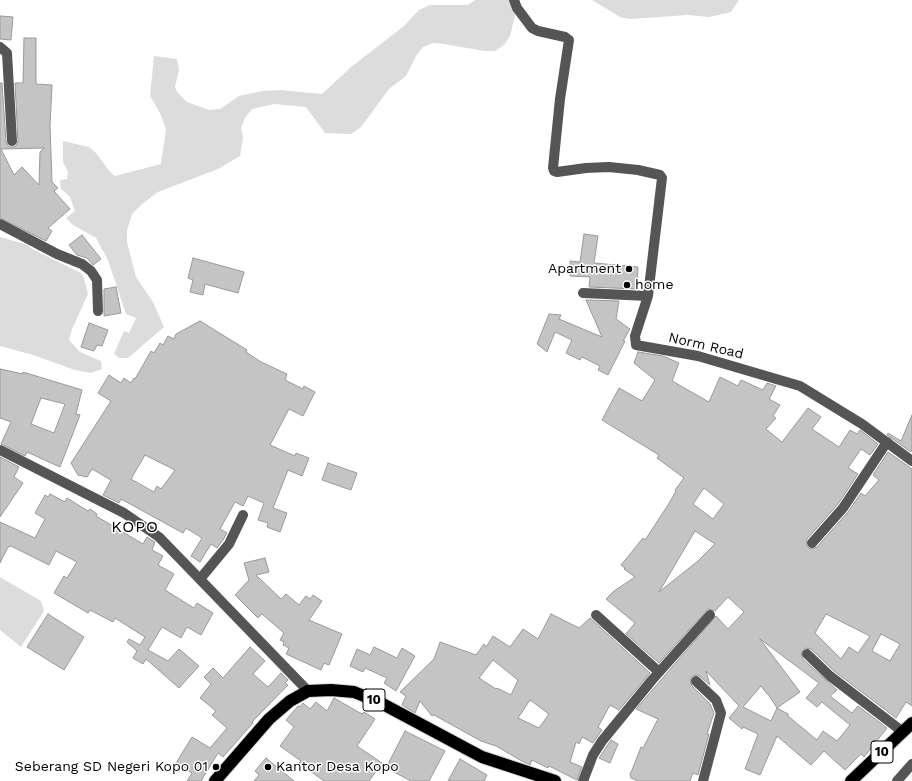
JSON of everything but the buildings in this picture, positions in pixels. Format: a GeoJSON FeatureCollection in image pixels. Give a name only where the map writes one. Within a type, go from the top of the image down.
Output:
{"type":"FeatureCollection","features":[{"type":"Feature","properties":{"kind":"highway","name":"10"},"geometry":{"type":"LineString","coordinates":[[215,781],[269,719],[290,701],[308,691],[331,690],[354,692],[379,702],[482,757],[555,781]]}},
{"type":"Feature","properties":{"kind":"highway","name":"10"},"geometry":{"type":"LineString","coordinates":[[851,781],[908,728]]}},
{"type":"Feature","properties":{"kind":"street","name":"Norm Road"},"geometry":{"type":"LineString","coordinates":[[514,0],[517,8],[532,28],[538,32],[565,37],[569,40],[560,99],[553,168],[554,171],[557,172],[609,166],[660,175],[662,179],[648,296],[635,336],[636,345],[698,356],[793,384],[809,391],[862,424],[912,461]]}},
{"type":"Feature","properties":{"kind":"street"},"geometry":{"type":"LineString","coordinates":[[0,47],[7,53],[12,141]]}},
{"type":"Feature","properties":{"kind":"street"},"geometry":{"type":"LineString","coordinates":[[0,224],[57,254],[82,264],[91,271],[96,280],[98,310]]}},
{"type":"Feature","properties":{"kind":"street"},"geometry":{"type":"LineString","coordinates":[[584,293],[648,296]]}},
{"type":"Feature","properties":{"kind":"street"},"geometry":{"type":"LineString","coordinates":[[812,542],[843,508],[888,442]]}},
{"type":"Feature","properties":{"kind":"street"},"geometry":{"type":"LineString","coordinates":[[0,450],[124,513],[159,537],[308,691]]}},
{"type":"Feature","properties":{"kind":"street"},"geometry":{"type":"LineString","coordinates":[[200,580],[229,544],[243,515]]}},
{"type":"Feature","properties":{"kind":"street"},"geometry":{"type":"LineString","coordinates":[[596,615],[660,672]]}},
{"type":"Feature","properties":{"kind":"street"},"geometry":{"type":"LineString","coordinates":[[583,781],[593,755],[602,741],[710,615]]}},
{"type":"Feature","properties":{"kind":"street"},"geometry":{"type":"LineString","coordinates":[[807,654],[830,676],[908,728]]}},
{"type":"Feature","properties":{"kind":"street"},"geometry":{"type":"LineString","coordinates":[[696,681],[716,700],[721,713],[704,781]]}},
{"type":"Feature","properties":{"kind":"street"},"geometry":{"type":"LineString","coordinates":[[897,781],[912,764]]}},
{"type":"Feature","properties":{"kind":"shaded area"},"geometry":{"type":"Polygon","coordinates":[[[475,0],[519,0],[510,36],[504,45],[495,51],[484,51],[433,43],[423,47],[416,56],[406,76],[389,89],[361,127],[351,134],[325,133],[306,107],[274,104],[252,109],[245,118],[241,128],[243,138],[240,156],[218,169],[158,192],[142,204],[132,214],[127,231],[127,242],[136,277],[153,302],[164,327],[128,358],[119,358],[114,354],[124,331],[129,333],[136,318],[126,314],[108,260],[96,238],[73,225],[66,218],[75,211],[70,197],[61,189],[60,180],[67,179],[68,172],[63,162],[63,141],[89,147],[96,153],[110,172],[115,176],[161,164],[166,129],[160,113],[150,96],[154,56],[177,59],[179,70],[175,87],[177,92],[187,102],[209,110],[220,109],[239,96],[262,91],[280,90],[322,94],[351,67],[404,26],[419,10],[430,5],[468,5],[475,0]]]}},
{"type":"Feature","properties":{"kind":"shaded area"},"geometry":{"type":"Polygon","coordinates":[[[592,0],[739,0],[731,12],[709,17],[688,15],[630,19],[620,17],[592,0]]]}},
{"type":"Feature","properties":{"kind":"shaded area"},"geometry":{"type":"Polygon","coordinates":[[[0,237],[28,245],[32,249],[81,273],[84,278],[88,294],[72,329],[69,340],[80,352],[101,361],[102,369],[91,373],[75,370],[33,355],[0,346],[0,237]]]}},
{"type":"Feature","properties":{"kind":"shaded area"},"geometry":{"type":"Polygon","coordinates":[[[0,577],[41,601],[44,611],[21,647],[0,630],[0,577]]]}},
{"type":"Feature","properties":{"kind":"place","name":"Apartment"},"geometry":{"type":"Point","coordinates":[629,269]}},
{"type":"Feature","properties":{"kind":"place","name":"home"},"geometry":{"type":"Point","coordinates":[627,285]}},
{"type":"Feature","properties":{"kind":"place","name":"Seberang SD Negeri Kopo 01"},"geometry":{"type":"Point","coordinates":[216,767]}},
{"type":"Feature","properties":{"kind":"place","name":"Kantor Desa Kopo"},"geometry":{"type":"Point","coordinates":[268,767]}},
{"type":"Feature","properties":{"kind":"district","name":"KOPO"},"geometry":{"type":"Point","coordinates":[135,527]}}]}
